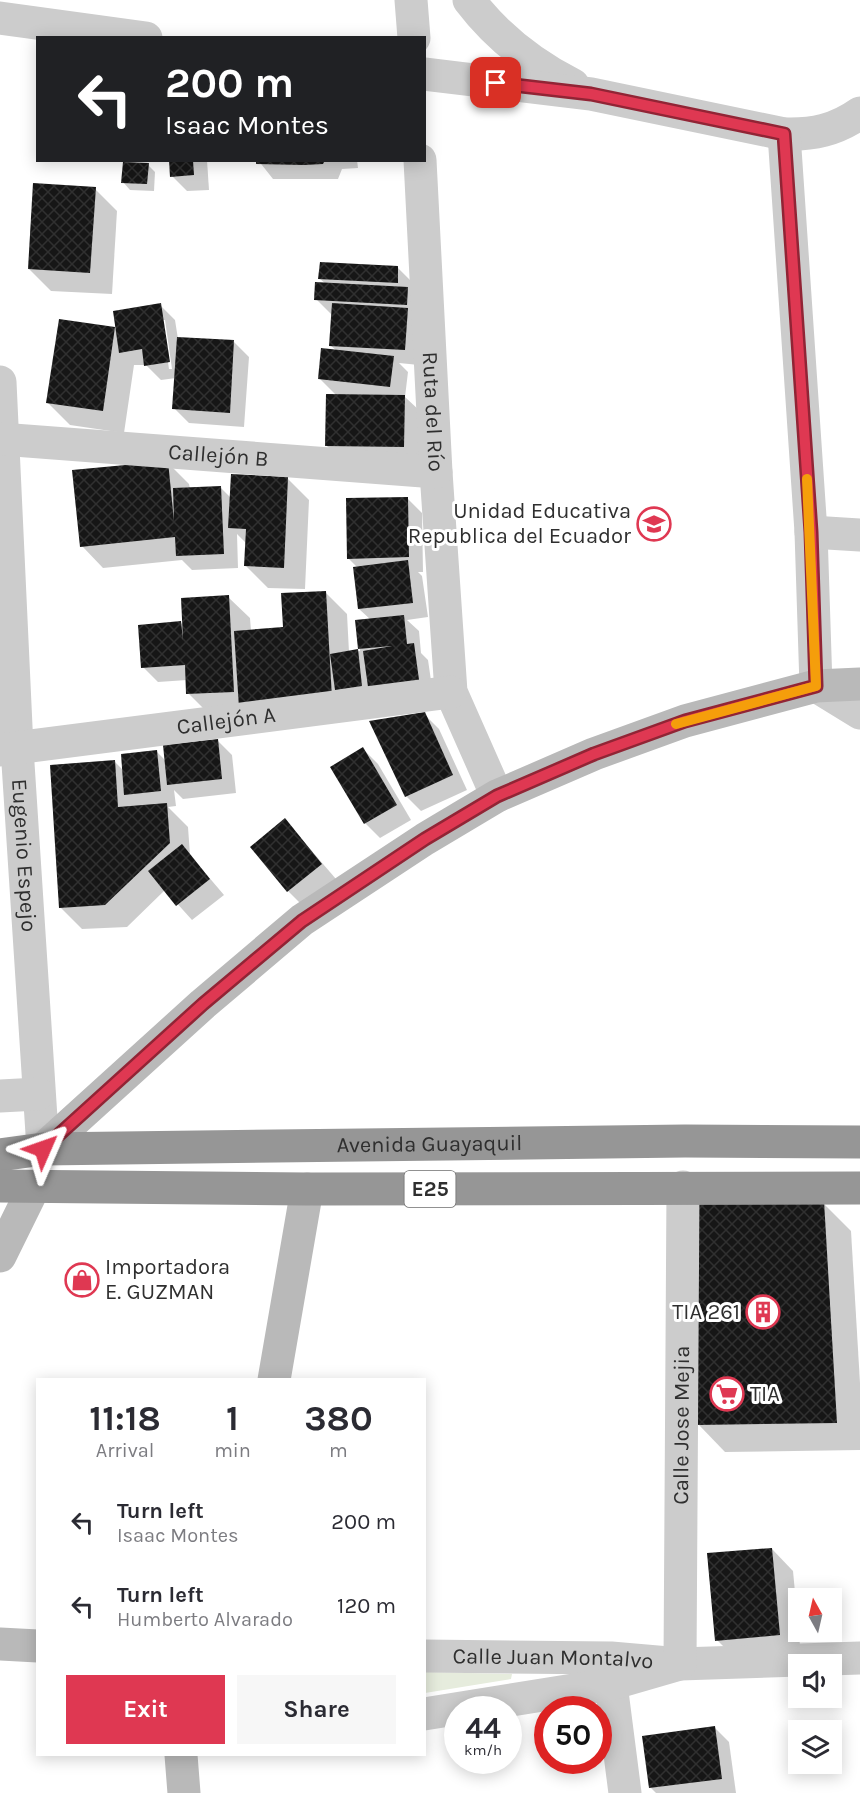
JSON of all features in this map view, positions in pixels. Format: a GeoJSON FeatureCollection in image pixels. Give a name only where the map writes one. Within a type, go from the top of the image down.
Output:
{"type":"FeatureCollection","features":[{"type":"Feature","properties":{"kind":"highway","name":"Avenida Guayaquil"},"geometry":{"type":"LineString","coordinates":[[0,1155],[43,1149],[661,1142],[860,1143]]}},
{"type":"Feature","properties":{"kind":"highway","name":"Avenida Guayaquil"},"geometry":{"type":"LineString","coordinates":[[0,1186],[307,1189],[860,1188]]}},
{"type":"Feature","properties":{"kind":"main road"},"geometry":{"type":"LineString","coordinates":[[43,1149],[194,1012],[302,921],[425,839],[497,796],[594,754],[685,721],[816,686],[860,684]]}},
{"type":"Feature","properties":{"kind":"main road"},"geometry":{"type":"LineString","coordinates":[[2,1247],[34,1187]]}},
{"type":"Feature","properties":{"kind":"main road"},"geometry":{"type":"LineString","coordinates":[[274,1378],[307,1189]]}},
{"type":"Feature","properties":{"kind":"main road"},"geometry":{"type":"LineString","coordinates":[[0,1644],[36,1646]]}},
{"type":"Feature","properties":{"kind":"main road"},"geometry":{"type":"LineString","coordinates":[[181,1756],[184,1793]]}},
{"type":"Feature","properties":{"kind":"street"},"geometry":{"type":"LineString","coordinates":[[411,0],[414,36]]}},
{"type":"Feature","properties":{"kind":"street"},"geometry":{"type":"LineString","coordinates":[[469,0],[506,41],[537,66],[591,94]]}},
{"type":"Feature","properties":{"kind":"street"},"geometry":{"type":"LineString","coordinates":[[0,18],[131,36]]}},
{"type":"Feature","properties":{"kind":"street"},"geometry":{"type":"LineString","coordinates":[[426,74],[591,94],[784,134],[825,132],[860,113]]}},
{"type":"Feature","properties":{"kind":"street"},"geometry":{"type":"LineString","coordinates":[[784,134],[811,532],[816,686],[860,713]]}},
{"type":"Feature","properties":{"kind":"street","name":"Ruta del Río"},"geometry":{"type":"LineString","coordinates":[[420,162],[436,472],[451,692],[497,796]]}},
{"type":"Feature","properties":{"kind":"street","name":"Eugenio Espejo"},"geometry":{"type":"LineString","coordinates":[[0,382],[9,749],[43,1149]]}},
{"type":"Feature","properties":{"kind":"street","name":"Callejón B"},"geometry":{"type":"LineString","coordinates":[[1,439],[436,472]]}},
{"type":"Feature","properties":{"kind":"street"},"geometry":{"type":"LineString","coordinates":[[811,532],[860,536]]}},
{"type":"Feature","properties":{"kind":"street","name":"Callejón A"},"geometry":{"type":"LineString","coordinates":[[9,749],[451,692]]}},
{"type":"Feature","properties":{"kind":"street"},"geometry":{"type":"LineString","coordinates":[[0,1096],[38,1094]]}},
{"type":"Feature","properties":{"kind":"street","name":"Calle Jose Mejia"},"geometry":{"type":"LineString","coordinates":[[680,1664],[683,1187]]}},
{"type":"Feature","properties":{"kind":"street","name":"Calle Juan Montalvo"},"geometry":{"type":"LineString","coordinates":[[426,1656],[611,1658],[680,1664],[860,1658]]}},
{"type":"Feature","properties":{"kind":"street","name":"Calle Juan Montalvo"},"geometry":{"type":"LineString","coordinates":[[426,1714],[610,1684],[680,1664]]}},
{"type":"Feature","properties":{"kind":"street"},"geometry":{"type":"LineString","coordinates":[[610,1684],[624,1793]]}},
{"type":"Feature","properties":{"kind":"green space"},"geometry":{"type":"Polygon","coordinates":[[[426,1672],[512,1674],[511,1679],[426,1693],[426,1672]]]}},
{"type":"Feature","properties":{"kind":"building"},"geometry":{"type":"Polygon","coordinates":[[[123,162],[149,163],[147,184],[121,183],[123,162]]]}},
{"type":"Feature","properties":{"kind":"building"},"geometry":{"type":"Polygon","coordinates":[[[169,162],[193,162],[194,175],[170,177],[169,162]]]}},
{"type":"Feature","properties":{"kind":"building"},"geometry":{"type":"Polygon","coordinates":[[[256,162],[324,162],[323,164],[304,165],[256,164],[256,162]]]}},
{"type":"Feature","properties":{"kind":"building"},"geometry":{"type":"Polygon","coordinates":[[[33,183],[96,187],[90,273],[28,269],[33,183]]]}},
{"type":"Feature","properties":{"kind":"building"},"geometry":{"type":"Polygon","coordinates":[[[320,262],[398,266],[398,283],[318,279],[320,262]]]}},
{"type":"Feature","properties":{"kind":"building"},"geometry":{"type":"Polygon","coordinates":[[[315,282],[408,287],[407,305],[314,300],[315,282]]]}},
{"type":"Feature","properties":{"kind":"building"},"geometry":{"type":"Polygon","coordinates":[[[161,303],[170,362],[144,366],[142,349],[119,353],[113,311],[161,303]]]}},
{"type":"Feature","properties":{"kind":"building"},"geometry":{"type":"Polygon","coordinates":[[[332,303],[408,308],[405,350],[329,346],[332,303]]]}},
{"type":"Feature","properties":{"kind":"building"},"geometry":{"type":"Polygon","coordinates":[[[59,319],[115,327],[103,411],[46,403],[59,319]]]}},
{"type":"Feature","properties":{"kind":"building"},"geometry":{"type":"Polygon","coordinates":[[[177,337],[234,340],[230,413],[172,409],[177,337]]]}},
{"type":"Feature","properties":{"kind":"building"},"geometry":{"type":"Polygon","coordinates":[[[321,348],[394,356],[390,387],[318,379],[321,348]]]}},
{"type":"Feature","properties":{"kind":"building"},"geometry":{"type":"Polygon","coordinates":[[[326,394],[405,395],[404,447],[325,446],[326,394]]]}},
{"type":"Feature","properties":{"kind":"building"},"geometry":{"type":"Polygon","coordinates":[[[168,461],[174,521],[173,488],[221,486],[224,554],[176,556],[175,537],[80,547],[72,470],[168,461]]]}},
{"type":"Feature","properties":{"kind":"building"},"geometry":{"type":"Polygon","coordinates":[[[231,474],[288,477],[284,568],[244,566],[246,529],[228,528],[231,474]]]}},
{"type":"Feature","properties":{"kind":"building"},"geometry":{"type":"Polygon","coordinates":[[[408,497],[409,557],[347,559],[346,498],[408,497]]]}},
{"type":"Feature","properties":{"kind":"building"},"geometry":{"type":"Polygon","coordinates":[[[408,560],[413,603],[358,609],[353,567],[408,560]]]}},
{"type":"Feature","properties":{"kind":"building"},"geometry":{"type":"Polygon","coordinates":[[[326,591],[332,698],[239,708],[234,631],[283,627],[281,593],[326,591]]]}},
{"type":"Feature","properties":{"kind":"building"},"geometry":{"type":"Polygon","coordinates":[[[229,595],[234,692],[186,694],[185,665],[141,668],[138,625],[181,621],[183,640],[181,598],[229,595]]]}},
{"type":"Feature","properties":{"kind":"building"},"geometry":{"type":"Polygon","coordinates":[[[404,615],[407,644],[414,643],[420,687],[369,694],[363,651],[392,646],[358,649],[355,620],[404,615]]]}},
{"type":"Feature","properties":{"kind":"building"},"geometry":{"type":"Polygon","coordinates":[[[358,649],[362,686],[335,690],[330,654],[358,649]]]}},
{"type":"Feature","properties":{"kind":"building"},"geometry":{"type":"Polygon","coordinates":[[[425,712],[453,775],[405,797],[369,721],[425,712]]]}},
{"type":"Feature","properties":{"kind":"building"},"geometry":{"type":"Polygon","coordinates":[[[218,739],[222,779],[167,785],[163,745],[218,739]]]}},
{"type":"Feature","properties":{"kind":"building"},"geometry":{"type":"Polygon","coordinates":[[[363,747],[397,805],[364,824],[330,767],[363,747]]]}},
{"type":"Feature","properties":{"kind":"building"},"geometry":{"type":"Polygon","coordinates":[[[157,750],[161,791],[124,795],[121,754],[157,750]]]}},
{"type":"Feature","properties":{"kind":"building"},"geometry":{"type":"Polygon","coordinates":[[[115,760],[118,807],[167,803],[170,843],[105,905],[59,908],[50,765],[115,760]]]}},
{"type":"Feature","properties":{"kind":"building"},"geometry":{"type":"Polygon","coordinates":[[[285,818],[322,864],[287,892],[250,847],[285,818]]]}},
{"type":"Feature","properties":{"kind":"building"},"geometry":{"type":"Polygon","coordinates":[[[182,844],[210,879],[176,906],[148,871],[182,844]]]}},
{"type":"Feature","properties":{"kind":"building","name":"TIA 261"},"geometry":{"type":"Polygon","coordinates":[[[824,1201],[837,1423],[696,1425],[697,1202],[824,1201]]]}},
{"type":"Feature","properties":{"kind":"building"},"geometry":{"type":"Polygon","coordinates":[[[772,1548],[780,1635],[715,1641],[707,1553],[772,1548]]]}},
{"type":"Feature","properties":{"kind":"building"},"geometry":{"type":"Polygon","coordinates":[[[715,1726],[722,1779],[649,1788],[642,1736],[715,1726]]]}},
{"type":"Feature","properties":{"kind":"slow traffic"},"geometry":{"type":"LineString","coordinates":[[676,724],[816,686],[807,479]]}},
{"type":"Feature","properties":{"kind":"place","name":"Unidad Educativa Republica del Ecuador"},"geometry":{"type":"Point","coordinates":[654,524]}},
{"type":"Feature","properties":{"kind":"place","name":"Importadora E. GUZMAN"},"geometry":{"type":"Point","coordinates":[82,1280]}},
{"type":"Feature","properties":{"kind":"place","name":"TIA 261"},"geometry":{"type":"Point","coordinates":[763,1312]}},
{"type":"Feature","properties":{"kind":"place","name":"TIA"},"geometry":{"type":"Point","coordinates":[727,1394]}},
{"type":"Feature","properties":{"kind":"route"},"geometry":{"type":"LineString","coordinates":[[43,1149],[203,1004],[302,921],[425,839],[497,796],[594,754],[685,721],[816,686],[811,532],[784,134],[591,94],[496,83]]}}]}
